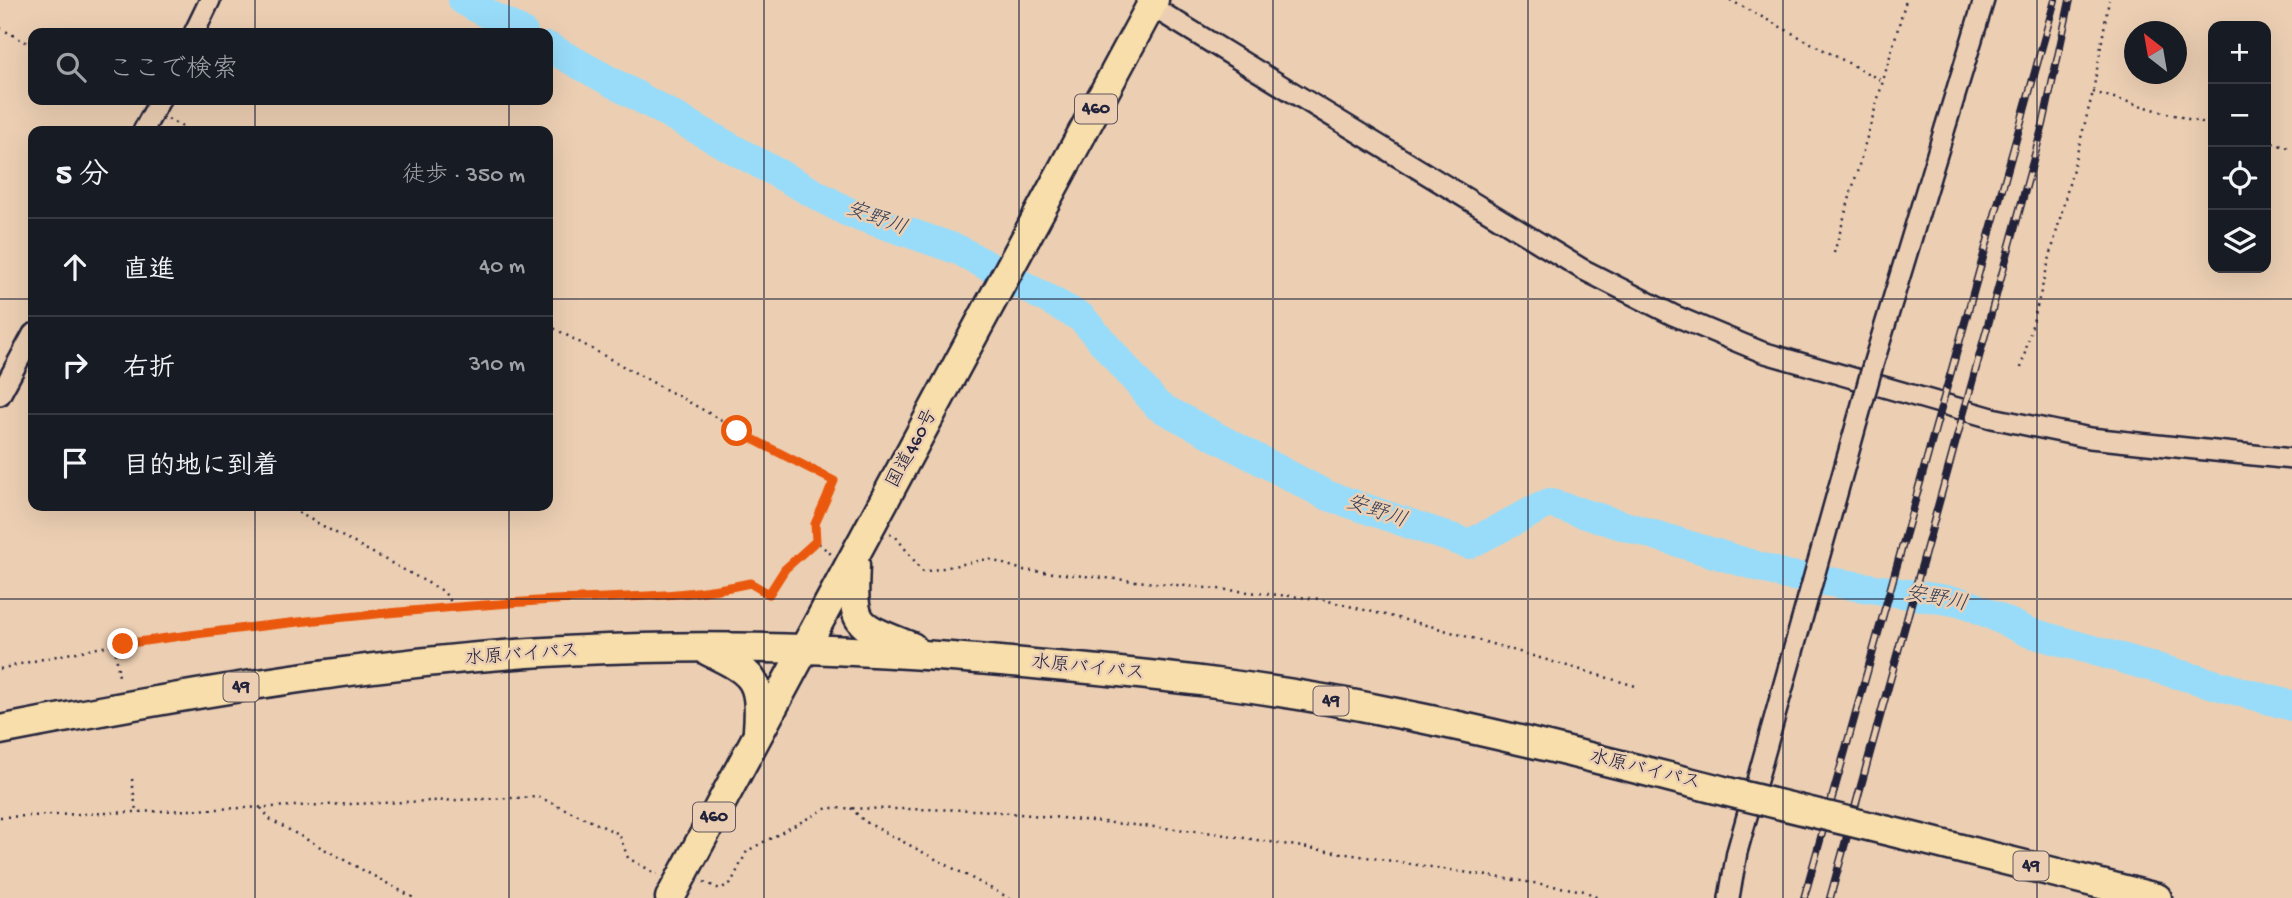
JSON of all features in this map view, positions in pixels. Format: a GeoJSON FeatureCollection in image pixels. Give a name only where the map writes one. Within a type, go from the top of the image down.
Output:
{"type":"FeatureCollection","features":[{"type":"Feature","properties":{"kind":"highway","name":"国道460号"},"geometry":{"type":"LineString","coordinates":[[677,885],[1153,3]]}},
{"type":"Feature","properties":{"kind":"highway"},"geometry":{"type":"LineString","coordinates":[[855,557],[853,608],[861,623],[868,629],[931,654]]}},
{"type":"Feature","properties":{"kind":"highway","name":"水原バイパス"},"geometry":{"type":"LineString","coordinates":[[0,730],[309,677],[484,657],[641,648],[805,649],[931,654],[1255,688],[1390,711],[2157,898]]}},
{"type":"Feature","properties":{"kind":"highway"},"geometry":{"type":"LineString","coordinates":[[703,648],[736,665],[754,680],[760,702],[757,737]]}},
{"type":"Feature","properties":{"kind":"street"},"geometry":{"type":"LineString","coordinates":[[197,28],[211,0]]}},
{"type":"Feature","properties":{"kind":"street"},"geometry":{"type":"LineString","coordinates":[[1729,898],[1737,852],[1872,368],[1984,0]]}},
{"type":"Feature","properties":{"kind":"street"},"geometry":{"type":"LineString","coordinates":[[1153,3],[1582,269],[1673,315],[1762,352],[1992,418],[2090,439],[2292,458]]}},
{"type":"Feature","properties":{"kind":"street"},"geometry":{"type":"LineString","coordinates":[[146,126],[157,106]]}},
{"type":"Feature","properties":{"kind":"street"},"geometry":{"type":"LineString","coordinates":[[0,395],[28,343]]}},
{"type":"Feature","properties":{"kind":"path"},"geometry":{"type":"LineString","coordinates":[[1730,0],[1884,82]]}},
{"type":"Feature","properties":{"kind":"path"},"geometry":{"type":"LineString","coordinates":[[1834,253],[1906,0]]}},
{"type":"Feature","properties":{"kind":"path"},"geometry":{"type":"LineString","coordinates":[[2021,368],[2093,92],[2109,0]]}},
{"type":"Feature","properties":{"kind":"path"},"geometry":{"type":"LineString","coordinates":[[0,28],[28,43]]}},
{"type":"Feature","properties":{"kind":"path"},"geometry":{"type":"LineString","coordinates":[[2093,92],[2208,125]]}},
{"type":"Feature","properties":{"kind":"path"},"geometry":{"type":"LineString","coordinates":[[157,106],[183,126]]}},
{"type":"Feature","properties":{"kind":"path"},"geometry":{"type":"LineString","coordinates":[[2271,143],[2292,149]]}},
{"type":"Feature","properties":{"kind":"path"},"geometry":{"type":"LineString","coordinates":[[0,669],[115,645],[274,622],[455,607],[711,592],[750,583],[769,594],[785,569],[816,541],[815,524],[834,481],[553,328]]}},
{"type":"Feature","properties":{"kind":"path"},"geometry":{"type":"LineString","coordinates":[[295,511],[443,591],[455,607]]}},
{"type":"Feature","properties":{"kind":"path"},"geometry":{"type":"LineString","coordinates":[[873,526],[896,537],[923,572],[988,559],[1023,570],[1320,599],[1434,627],[1639,687]]}},
{"type":"Feature","properties":{"kind":"path"},"geometry":{"type":"LineString","coordinates":[[115,645],[119,677]]}},
{"type":"Feature","properties":{"kind":"path"},"geometry":{"type":"LineString","coordinates":[[132,779],[136,811]]}},
{"type":"Feature","properties":{"kind":"path"},"geometry":{"type":"LineString","coordinates":[[0,817],[539,797],[619,834],[628,858],[677,885],[720,889],[731,883],[747,851],[827,808],[979,810],[1206,832],[1584,891],[1598,898]]}},
{"type":"Feature","properties":{"kind":"path"},"geometry":{"type":"LineString","coordinates":[[261,808],[271,820],[414,898]]}},
{"type":"Feature","properties":{"kind":"path"},"geometry":{"type":"LineString","coordinates":[[851,808],[864,821],[1009,898]]}},
{"type":"Feature","properties":{"kind":"waterway","name":"安野川"},"geometry":{"type":"LineString","coordinates":[[463,0],[514,28]]}},
{"type":"Feature","properties":{"kind":"waterway","name":"安野川"},"geometry":{"type":"LineString","coordinates":[[553,50],[846,211],[959,250],[1082,318],[1158,406],[1326,495],[1469,544],[1549,503],[1786,575],[1966,603],[2028,632],[2292,706]]}},
{"type":"Feature","properties":{"kind":"railway"},"geometry":{"type":"LineString","coordinates":[[1804,898],[2055,0]]}},
{"type":"Feature","properties":{"kind":"railway"},"geometry":{"type":"LineString","coordinates":[[1830,898],[2043,125],[2070,0]]}},
{"type":"Feature","properties":{"kind":"route"},"geometry":{"type":"LineString","coordinates":[[123,644],[274,622],[555,599],[711,592],[750,583],[769,594],[785,569],[816,541],[815,524],[834,481],[737,431]]}}]}
